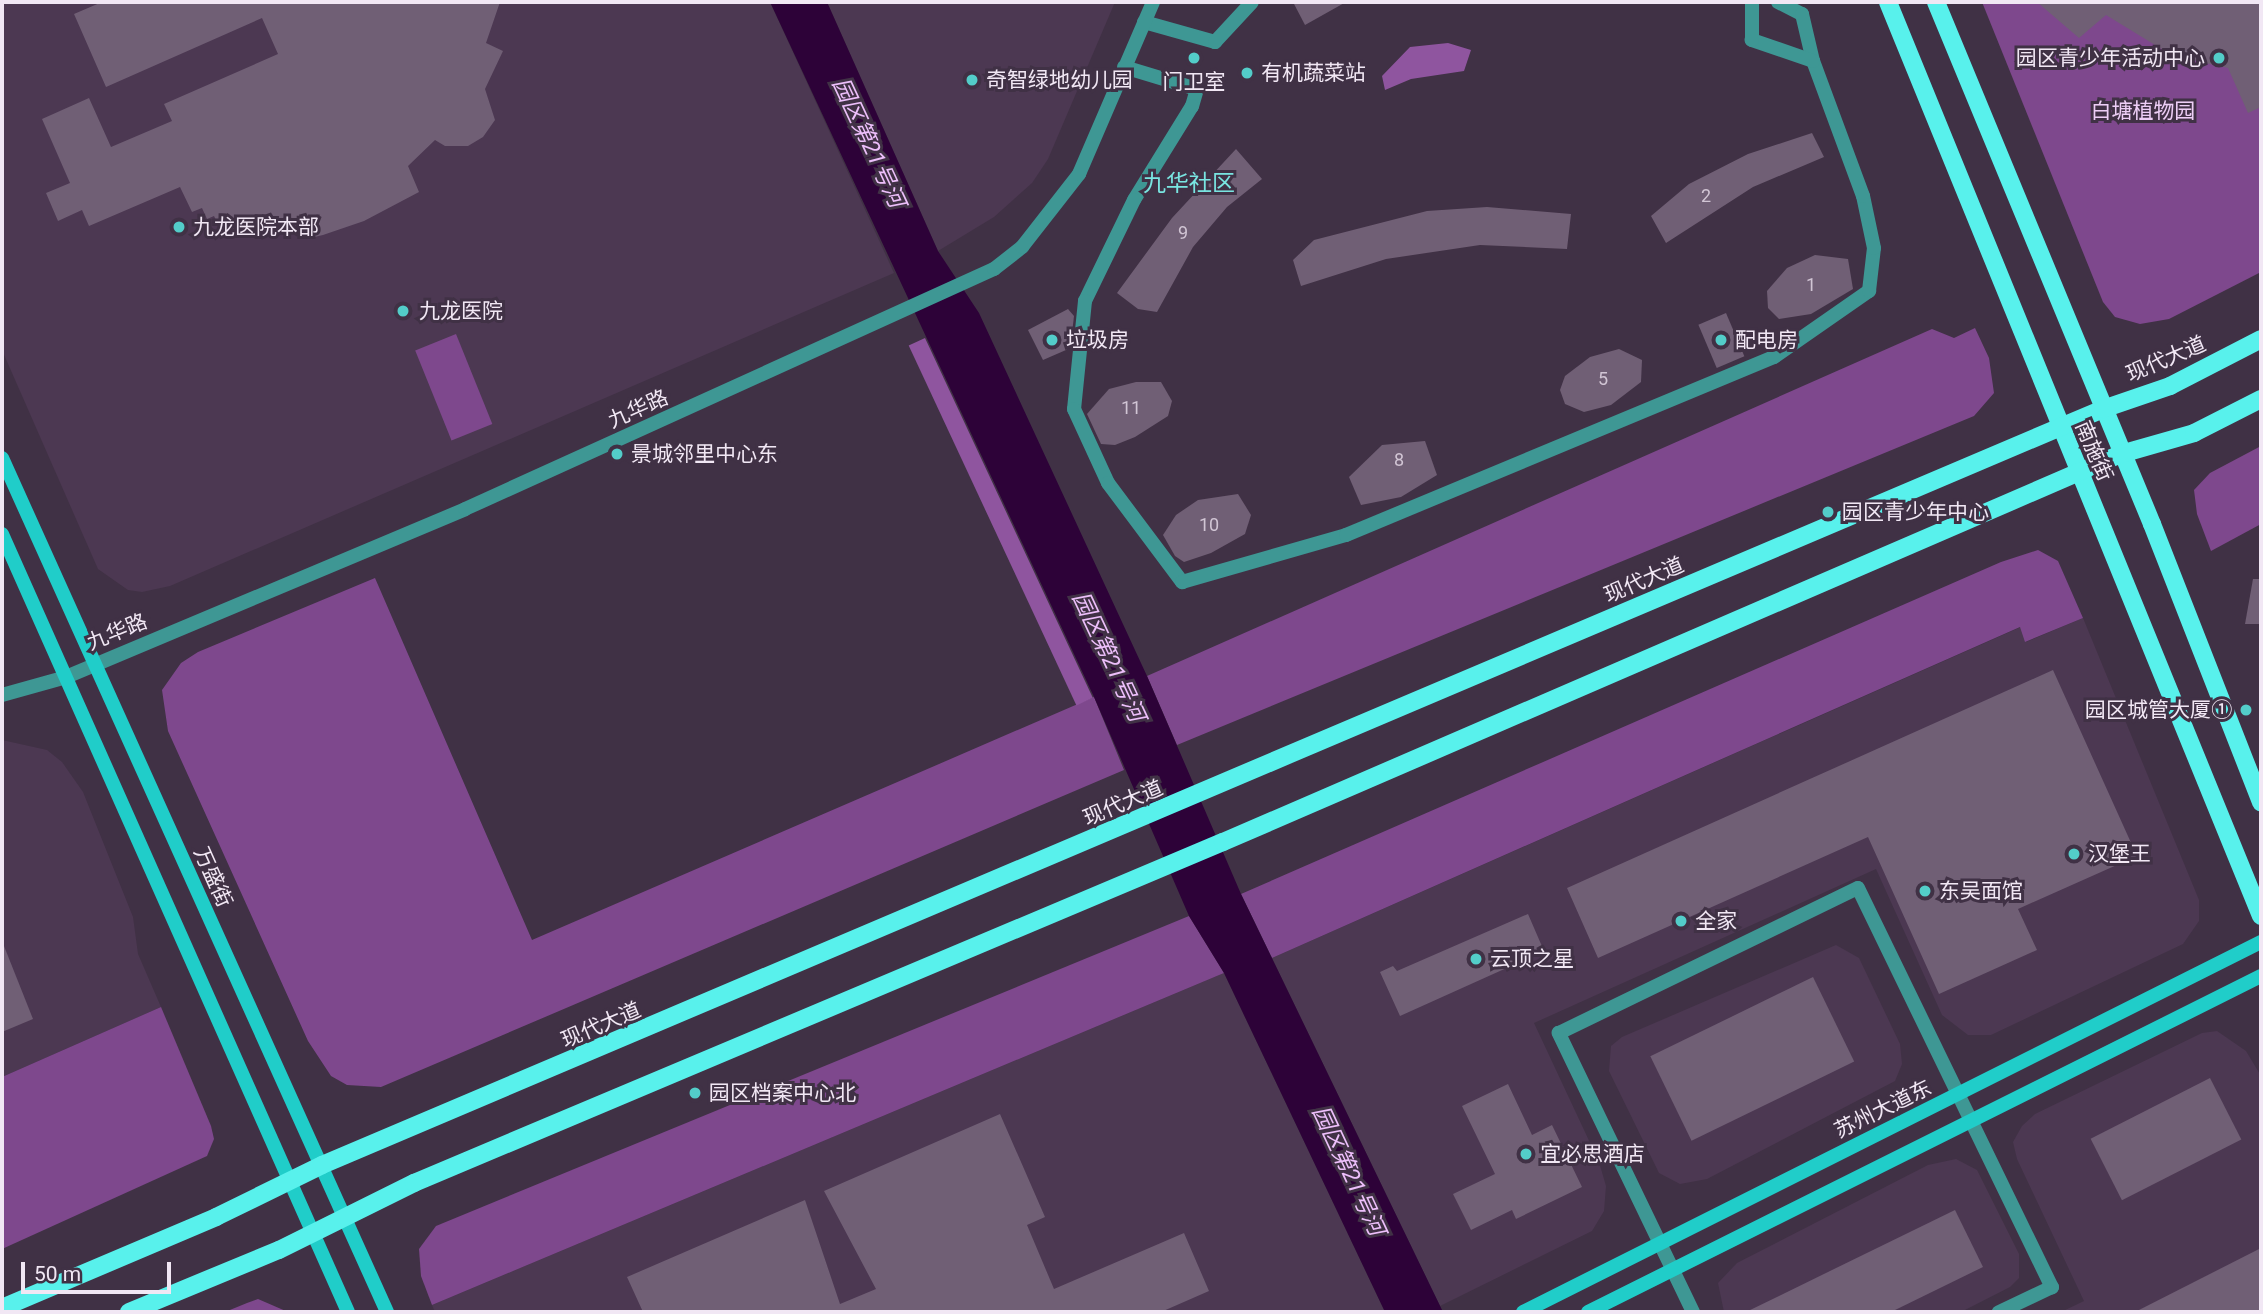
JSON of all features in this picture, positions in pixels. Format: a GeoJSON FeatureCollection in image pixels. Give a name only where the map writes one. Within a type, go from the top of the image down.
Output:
{"type":"FeatureCollection","features":[{"type":"Feature","properties":{"kind":"main road","name":"南施街"},"geometry":{"type":"LineString","coordinates":[[1888,2],[2078,474],[2261,916]]}},
{"type":"Feature","properties":{"kind":"main road","name":"南施街"},"geometry":{"type":"LineString","coordinates":[[1937,2],[2261,802]]}},
{"type":"Feature","properties":{"kind":"main road","name":"现代大道"},"geometry":{"type":"LineString","coordinates":[[2,1308],[216,1217],[322,1165],[1202,794],[2103,409],[2170,386],[2261,339]]}},
{"type":"Feature","properties":{"kind":"main road"},"geometry":{"type":"LineString","coordinates":[[129,1312],[313,1234],[414,1183],[1223,842],[2121,454],[2194,432],[2261,399]]}},
{"type":"Feature","properties":{"kind":"main road","name":"万盛街"},"geometry":{"type":"LineString","coordinates":[[2,458],[290,1104],[322,1165],[387,1312]]}},
{"type":"Feature","properties":{"kind":"main road"},"geometry":{"type":"LineString","coordinates":[[2,534],[348,1312]]}},
{"type":"Feature","properties":{"kind":"main road","name":"苏州大道东"},"geometry":{"type":"LineString","coordinates":[[1522,1312],[2261,942]]}},
{"type":"Feature","properties":{"kind":"main road"},"geometry":{"type":"LineString","coordinates":[[1588,1312],[2261,976]]}},
{"type":"Feature","properties":{"kind":"street","name":"九华路"},"geometry":{"type":"LineString","coordinates":[[2,695],[66,677],[465,509],[965,285],[1022,247],[1063,198],[1079,174],[1153,2]]}},
{"type":"Feature","properties":{"kind":"street"},"geometry":{"type":"LineString","coordinates":[[1143,22],[1215,42],[1252,2]]}},
{"type":"Feature","properties":{"kind":"street"},"geometry":{"type":"LineString","coordinates":[[1752,2],[1752,40],[1813,61]]}},
{"type":"Feature","properties":{"kind":"street"},"geometry":{"type":"LineString","coordinates":[[1124,67],[1197,89],[1192,106],[1134,200],[1085,301],[1074,408],[1108,483],[1182,582],[1346,535],[1774,357],[1869,291],[1874,248],[1863,196],[1813,61],[1802,14],[1778,2]]}},
{"type":"Feature","properties":{"kind":"street"},"geometry":{"type":"LineString","coordinates":[[1693,1312],[1559,1033],[1858,888],[2052,1287],[1998,1312]]}},
{"type":"Feature","properties":{"kind":"shaded area","name":"九龙医院"},"geometry":{"type":"Polygon","coordinates":[[[2,2],[770,2],[894,273],[170,586],[142,592],[128,590],[98,569],[2,350],[2,2]]]}},
{"type":"Feature","properties":{"kind":"shaded area","name":"奇智绿地幼儿园"},"geometry":{"type":"Polygon","coordinates":[[[827,2],[1115,2],[1048,159],[1032,183],[994,217],[938,251],[827,2]]]}},
{"type":"Feature","properties":{"kind":"shaded area"},"geometry":{"type":"Polygon","coordinates":[[[1448,43],[1471,50],[1464,71],[1411,79],[1385,90],[1382,76],[1410,47],[1448,43]]]}},
{"type":"Feature","properties":{"kind":"shaded area"},"geometry":{"type":"Polygon","coordinates":[[[925,338],[1093,698],[1076,705],[909,346],[925,338]]]}},
{"type":"Feature","properties":{"kind":"shaded area"},"geometry":{"type":"Polygon","coordinates":[[[2083,618],[2199,900],[2199,921],[2183,944],[1991,1035],[1968,1035],[1942,1015],[1876,869],[1534,1023],[1599,1162],[1606,1186],[1604,1211],[1592,1231],[1440,1306],[1272,958],[2021,627],[2026,642],[2083,618]]]}},
{"type":"Feature","properties":{"kind":"shaded area"},"geometry":{"type":"Polygon","coordinates":[[[2,740],[47,750],[62,762],[83,792],[133,917],[138,954],[161,1007],[2,1077],[2,740]]]}},
{"type":"Feature","properties":{"kind":"shaded area"},"geometry":{"type":"Polygon","coordinates":[[[1836,945],[1859,958],[1900,1044],[1902,1064],[1895,1081],[1707,1179],[1680,1184],[1659,1173],[1609,1071],[1611,1046],[1622,1037],[1836,945]]]}},
{"type":"Feature","properties":{"kind":"shaded area"},"geometry":{"type":"Polygon","coordinates":[[[1224,973],[1385,1312],[435,1312],[432,1305],[1224,973]]]}},
{"type":"Feature","properties":{"kind":"shaded area"},"geometry":{"type":"Polygon","coordinates":[[[2217,1031],[2246,1051],[2261,1076],[2261,1312],[2061,1312],[2084,1301],[2017,1159],[2013,1142],[2022,1126],[2035,1114],[2202,1033],[2217,1031]]]}},
{"type":"Feature","properties":{"kind":"shaded area"},"geometry":{"type":"Polygon","coordinates":[[[1956,1159],[1977,1170],[2019,1254],[2019,1278],[2010,1287],[1961,1312],[1724,1312],[1718,1283],[1737,1263],[1928,1165],[1956,1159]]]}},
{"type":"Feature","properties":{"kind":"green space","name":"白塘植物园"},"geometry":{"type":"Polygon","coordinates":[[[1982,2],[2261,2],[2261,272],[2169,319],[2140,324],[2115,317],[2103,302],[1982,2]]]}},
{"type":"Feature","properties":{"kind":"green space"},"geometry":{"type":"Polygon","coordinates":[[[1975,328],[1989,358],[1994,393],[1974,416],[1177,745],[1147,676],[1932,329],[1954,338],[1975,328]]]}},
{"type":"Feature","properties":{"kind":"green space"},"geometry":{"type":"Polygon","coordinates":[[[456,334],[492,424],[452,440],[415,350],[456,334]]]}},
{"type":"Feature","properties":{"kind":"green space"},"geometry":{"type":"Polygon","coordinates":[[[2261,446],[2261,524],[2211,551],[2197,514],[2194,490],[2210,473],[2261,446]]]}},
{"type":"Feature","properties":{"kind":"green space"},"geometry":{"type":"Polygon","coordinates":[[[2038,550],[2058,561],[2083,618],[2025,642],[2020,627],[1272,958],[1241,894],[2001,562],[2038,550]]]}},
{"type":"Feature","properties":{"kind":"green space"},"geometry":{"type":"Polygon","coordinates":[[[375,578],[532,940],[1094,697],[1124,770],[381,1087],[347,1085],[331,1076],[308,1041],[168,731],[162,690],[181,663],[198,652],[375,578]]]}},
{"type":"Feature","properties":{"kind":"green space"},"geometry":{"type":"Polygon","coordinates":[[[1189,916],[1224,973],[432,1305],[421,1276],[419,1249],[436,1226],[1189,916]]]}},
{"type":"Feature","properties":{"kind":"green space"},"geometry":{"type":"Polygon","coordinates":[[[161,1007],[211,1126],[214,1139],[207,1156],[2,1249],[2,1077],[161,1007]]]}},
{"type":"Feature","properties":{"kind":"green space"},"geometry":{"type":"Polygon","coordinates":[[[258,1299],[288,1312],[225,1312],[247,1303],[258,1299]]]}},
{"type":"Feature","properties":{"kind":"water","name":"园区第21号河"},"geometry":{"type":"Polygon","coordinates":[[[770,2],[827,2],[938,251],[979,313],[1147,676],[1241,894],[1443,1312],[1385,1312],[1224,973],[1189,916],[1094,697],[770,2]]]}},
{"type":"Feature","properties":{"kind":"building"},"geometry":{"type":"Polygon","coordinates":[[[102,2],[500,2],[486,43],[503,51],[485,89],[495,120],[483,137],[468,146],[445,146],[435,140],[408,166],[419,192],[364,221],[323,235],[310,238],[304,225],[262,233],[222,232],[214,216],[207,219],[202,208],[192,212],[180,187],[89,226],[82,210],[58,221],[46,193],[70,183],[42,119],[89,98],[111,147],[172,121],[164,104],[278,54],[262,18],[106,87],[74,14],[102,2]]]}},
{"type":"Feature","properties":{"kind":"building"},"geometry":{"type":"Polygon","coordinates":[[[1293,2],[1346,2],[1305,25],[1293,2]]]}},
{"type":"Feature","properties":{"kind":"building","name":"园区青少年活动中心"},"geometry":{"type":"Polygon","coordinates":[[[2037,2],[2261,2],[2261,107],[2248,113],[2228,68],[2173,56],[2106,15],[2079,38],[2037,2]]]}},
{"type":"Feature","properties":{"kind":"building"},"geometry":{"type":"Polygon","coordinates":[[[1812,133],[1824,157],[1753,187],[1666,243],[1651,216],[1689,184],[1748,154],[1812,133]]]}},
{"type":"Feature","properties":{"kind":"building"},"geometry":{"type":"Polygon","coordinates":[[[1236,149],[1262,179],[1227,207],[1193,247],[1157,312],[1138,309],[1117,293],[1172,218],[1236,149]]]}},
{"type":"Feature","properties":{"kind":"building"},"geometry":{"type":"Polygon","coordinates":[[[1487,207],[1571,214],[1567,249],[1480,245],[1386,259],[1301,286],[1293,260],[1314,240],[1427,211],[1487,207]]]}},
{"type":"Feature","properties":{"kind":"building"},"geometry":{"type":"Polygon","coordinates":[[[1815,255],[1848,259],[1853,289],[1811,314],[1779,319],[1768,308],[1767,291],[1787,268],[1815,255]]]}},
{"type":"Feature","properties":{"kind":"building","name":"垃圾房"},"geometry":{"type":"Polygon","coordinates":[[[1068,309],[1074,316],[1071,342],[1066,350],[1043,360],[1028,330],[1068,309]]]}},
{"type":"Feature","properties":{"kind":"building","name":"配电房"},"geometry":{"type":"Polygon","coordinates":[[[1726,313],[1744,356],[1717,368],[1698,325],[1726,313]]]}},
{"type":"Feature","properties":{"kind":"building"},"geometry":{"type":"Polygon","coordinates":[[[1619,349],[1642,360],[1641,382],[1611,405],[1584,412],[1565,404],[1560,390],[1565,376],[1590,357],[1619,349]]]}},
{"type":"Feature","properties":{"kind":"building"},"geometry":{"type":"Polygon","coordinates":[[[1136,382],[1161,382],[1172,401],[1168,416],[1135,437],[1115,445],[1101,444],[1087,414],[1109,389],[1136,382]]]}},
{"type":"Feature","properties":{"kind":"building"},"geometry":{"type":"Polygon","coordinates":[[[1425,441],[1437,475],[1401,497],[1361,505],[1349,477],[1382,445],[1425,441]]]}},
{"type":"Feature","properties":{"kind":"building"},"geometry":{"type":"Polygon","coordinates":[[[1238,494],[1251,515],[1245,534],[1211,553],[1184,562],[1175,556],[1163,535],[1176,515],[1198,500],[1238,494]]]}},
{"type":"Feature","properties":{"kind":"building"},"geometry":{"type":"Polygon","coordinates":[[[2253,579],[2261,579],[2261,624],[2245,624],[2253,579]]]}},
{"type":"Feature","properties":{"kind":"building"},"geometry":{"type":"Polygon","coordinates":[[[2053,670],[2137,856],[2018,909],[2037,950],[1939,994],[1868,837],[1598,958],[1567,888],[2053,670]]]}},
{"type":"Feature","properties":{"kind":"building","name":"云顶之星"},"geometry":{"type":"Polygon","coordinates":[[[1528,914],[1544,951],[1400,1016],[1380,972],[1393,966],[1397,971],[1528,914]]]}},
{"type":"Feature","properties":{"kind":"building"},"geometry":{"type":"Polygon","coordinates":[[[2,941],[33,1019],[2,1032],[2,941]]]}},
{"type":"Feature","properties":{"kind":"building"},"geometry":{"type":"Polygon","coordinates":[[[1813,977],[1854,1061],[1692,1141],[1650,1056],[1813,977]]]}},
{"type":"Feature","properties":{"kind":"building"},"geometry":{"type":"Polygon","coordinates":[[[2210,1078],[2241,1139],[2122,1200],[2091,1139],[2210,1078]]]}},
{"type":"Feature","properties":{"kind":"building","name":"宜必思酒店"},"geometry":{"type":"Polygon","coordinates":[[[1508,1084],[1532,1135],[1552,1125],[1582,1187],[1516,1219],[1512,1210],[1471,1230],[1453,1194],[1495,1174],[1462,1106],[1508,1084]]]}},
{"type":"Feature","properties":{"kind":"building"},"geometry":{"type":"Polygon","coordinates":[[[1000,1114],[1045,1217],[1027,1225],[1054,1289],[1184,1233],[1209,1291],[1161,1312],[643,1312],[627,1277],[805,1200],[840,1304],[876,1289],[824,1191],[1000,1114]]]}},
{"type":"Feature","properties":{"kind":"building"},"geometry":{"type":"Polygon","coordinates":[[[1955,1210],[1983,1267],[1891,1312],[1746,1312],[1955,1210]]]}},
{"type":"Feature","properties":{"kind":"building"},"geometry":{"type":"Polygon","coordinates":[[[2261,1248],[2261,1312],[2135,1312],[2261,1248]]]}},
{"type":"Feature","properties":{"kind":"place","name":"门卫室"},"geometry":{"type":"Point","coordinates":[1194,58]}},
{"type":"Feature","properties":{"kind":"place","name":"园区青少年活动中心"},"geometry":{"type":"Point","coordinates":[2219,58]}},
{"type":"Feature","properties":{"kind":"place","name":"有机蔬菜站"},"geometry":{"type":"Point","coordinates":[1247,73]}},
{"type":"Feature","properties":{"kind":"place","name":"奇智绿地幼儿园"},"geometry":{"type":"Point","coordinates":[972,80]}},
{"type":"Feature","properties":{"kind":"place","name":"九龙医院本部"},"geometry":{"type":"Point","coordinates":[179,227]}},
{"type":"Feature","properties":{"kind":"place","name":"九龙医院"},"geometry":{"type":"Point","coordinates":[403,311]}},
{"type":"Feature","properties":{"kind":"place","name":"垃圾房"},"geometry":{"type":"Point","coordinates":[1052,340]}},
{"type":"Feature","properties":{"kind":"place","name":"配电房"},"geometry":{"type":"Point","coordinates":[1721,340]}},
{"type":"Feature","properties":{"kind":"place","name":"景城邻里中心东"},"geometry":{"type":"Point","coordinates":[617,454]}},
{"type":"Feature","properties":{"kind":"place","name":"园区青少年中心"},"geometry":{"type":"Point","coordinates":[1828,512]}},
{"type":"Feature","properties":{"kind":"place","name":"园区城管大厦①"},"geometry":{"type":"Point","coordinates":[2246,710]}},
{"type":"Feature","properties":{"kind":"place","name":"汉堡王"},"geometry":{"type":"Point","coordinates":[2074,854]}},
{"type":"Feature","properties":{"kind":"place","name":"东吴面馆"},"geometry":{"type":"Point","coordinates":[1925,891]}},
{"type":"Feature","properties":{"kind":"place","name":"全家"},"geometry":{"type":"Point","coordinates":[1681,921]}},
{"type":"Feature","properties":{"kind":"place","name":"云顶之星"},"geometry":{"type":"Point","coordinates":[1476,959]}},
{"type":"Feature","properties":{"kind":"place","name":"园区档案中心北"},"geometry":{"type":"Point","coordinates":[695,1093]}},
{"type":"Feature","properties":{"kind":"place","name":"宜必思酒店"},"geometry":{"type":"Point","coordinates":[1526,1154]}},
{"type":"Feature","properties":{"kind":"district","name":"九华社区"},"geometry":{"type":"Point","coordinates":[1189,184]}}]}
